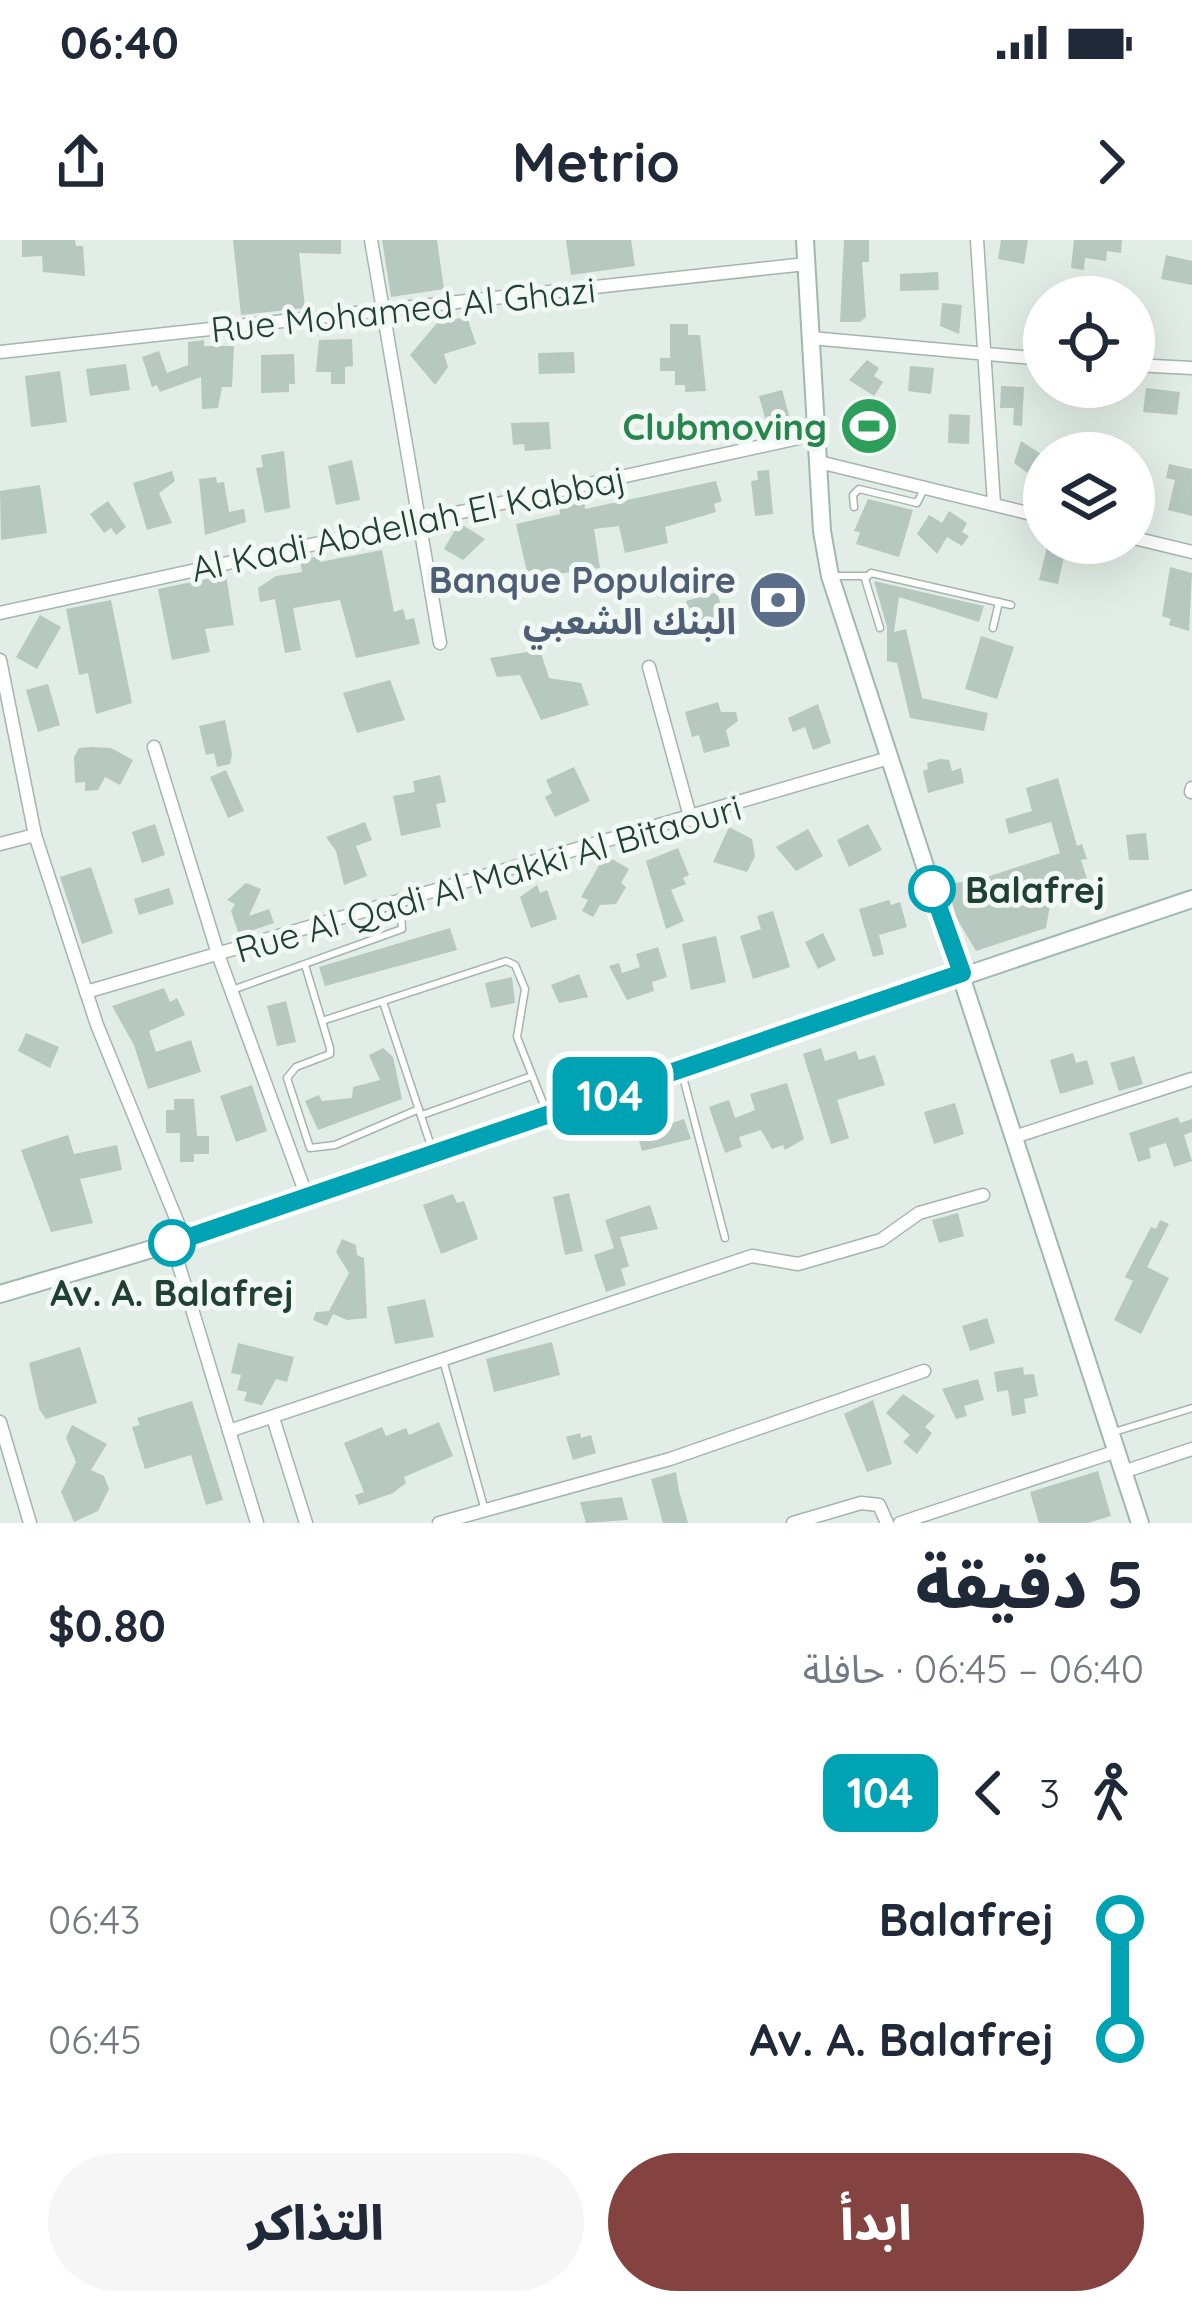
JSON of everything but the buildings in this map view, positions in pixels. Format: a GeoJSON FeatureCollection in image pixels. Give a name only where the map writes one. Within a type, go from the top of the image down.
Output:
{"type":"FeatureCollection","features":[{"type":"Feature","properties":{"kind":"main road"},"geometry":{"type":"LineString","coordinates":[[805,240],[830,576],[1140,1523]]}},
{"type":"Feature","properties":{"kind":"main road"},"geometry":{"type":"LineString","coordinates":[[0,1294],[434,1155],[1192,898]]}},
{"type":"Feature","properties":{"kind":"street"},"geometry":{"type":"LineString","coordinates":[[371,240],[440,643]]}},
{"type":"Feature","properties":{"kind":"street"},"geometry":{"type":"LineString","coordinates":[[977,240],[994,504]]}},
{"type":"Feature","properties":{"kind":"street","name":"Rue Mohamed Al Ghazi"},"geometry":{"type":"LineString","coordinates":[[0,352],[806,264]]}},
{"type":"Feature","properties":{"kind":"street"},"geometry":{"type":"LineString","coordinates":[[811,338],[1023,357]]}},
{"type":"Feature","properties":{"kind":"street"},"geometry":{"type":"LineString","coordinates":[[1155,366],[1192,368]]}},
{"type":"Feature","properties":{"kind":"street","name":"Al Kadi Abdellah El Kabbaj"},"geometry":{"type":"LineString","coordinates":[[0,613],[817,434]]}},
{"type":"Feature","properties":{"kind":"street"},"geometry":{"type":"LineString","coordinates":[[819,462],[1023,512]]}},
{"type":"Feature","properties":{"kind":"street"},"geometry":{"type":"LineString","coordinates":[[1155,543],[1192,552]]}},
{"type":"Feature","properties":{"kind":"street"},"geometry":{"type":"LineString","coordinates":[[0,660],[35,835],[86,992],[178,1240],[257,1523]]}},
{"type":"Feature","properties":{"kind":"street"},"geometry":{"type":"LineString","coordinates":[[649,667],[691,820]]}},
{"type":"Feature","properties":{"kind":"street"},"geometry":{"type":"LineString","coordinates":[[154,747],[219,957],[307,1197]]}},
{"type":"Feature","properties":{"kind":"street","name":"Rue Al Qadi Al Makki Al Bitaouri"},"geometry":{"type":"LineString","coordinates":[[86,992],[691,820],[889,758]]}},
{"type":"Feature","properties":{"kind":"street"},"geometry":{"type":"LineString","coordinates":[[0,844],[35,835]]}},
{"type":"Feature","properties":{"kind":"street"},"geometry":{"type":"LineString","coordinates":[[1014,1137],[1192,1079]]}},
{"type":"Feature","properties":{"kind":"street"},"geometry":{"type":"LineString","coordinates":[[229,1431],[752,1256],[798,1264],[862,1246],[888,1237],[919,1213],[983,1195]]}},
{"type":"Feature","properties":{"kind":"street"},"geometry":{"type":"LineString","coordinates":[[439,1523],[637,1469],[924,1371]]}},
{"type":"Feature","properties":{"kind":"street"},"geometry":{"type":"LineString","coordinates":[[273,1418],[306,1523]]}},
{"type":"Feature","properties":{"kind":"street"},"geometry":{"type":"LineString","coordinates":[[0,1422],[30,1523]]}},
{"type":"Feature","properties":{"kind":"street"},"geometry":{"type":"LineString","coordinates":[[1123,1472],[1192,1449]]}},
{"type":"Feature","properties":{"kind":"street"},"geometry":{"type":"LineString","coordinates":[[900,1523],[1117,1451]]}},
{"type":"Feature","properties":{"kind":"street"},"geometry":{"type":"LineString","coordinates":[[794,1523],[872,1502],[882,1508],[887,1523]]}},
{"type":"Feature","properties":{"kind":"lane"},"geometry":{"type":"LineString","coordinates":[[854,507],[853,495],[859,489],[917,503],[924,489]]}},
{"type":"Feature","properties":{"kind":"lane"},"geometry":{"type":"LineString","coordinates":[[830,576],[871,573],[1010,605]]}},
{"type":"Feature","properties":{"kind":"lane"},"geometry":{"type":"LineString","coordinates":[[866,576],[880,628]]}},
{"type":"Feature","properties":{"kind":"lane"},"geometry":{"type":"LineString","coordinates":[[992,628],[999,602]]}},
{"type":"Feature","properties":{"kind":"lane"},"geometry":{"type":"LineString","coordinates":[[231,990],[402,928],[400,901]]}},
{"type":"Feature","properties":{"kind":"lane"},"geometry":{"type":"LineString","coordinates":[[322,1021],[506,961],[515,965],[525,989],[517,1026],[530,1077],[548,1116]]}},
{"type":"Feature","properties":{"kind":"lane"},"geometry":{"type":"LineString","coordinates":[[305,965],[330,1054],[296,1066],[286,1078],[310,1148],[335,1145],[530,1077]]}},
{"type":"Feature","properties":{"kind":"lane"},"geometry":{"type":"LineString","coordinates":[[383,1002],[434,1155]]}},
{"type":"Feature","properties":{"kind":"lane"},"geometry":{"type":"LineString","coordinates":[[682,1072],[725,1238]]}},
{"type":"Feature","properties":{"kind":"lane"},"geometry":{"type":"LineString","coordinates":[[443,1359],[484,1507]]}},
{"type":"Feature","properties":{"kind":"lane"},"geometry":{"type":"LineString","coordinates":[[1111,1433],[1192,1408]]}},
{"type":"Feature","properties":{"kind":"bus line","name":"104"},"geometry":{"type":"LineString","coordinates":[[172,1243],[869,1009],[962,973],[932,889]]}},
{"type":"Feature","properties":{"kind":"place","name":"Clubmoving"},"geometry":{"type":"Point","coordinates":[869,426]}},
{"type":"Feature","properties":{"kind":"place","name":"Banque Populaire البنك الشعبي"},"geometry":{"type":"Point","coordinates":[778,600]}},
{"type":"Feature","properties":{"kind":"place","name":"Balafrej"},"geometry":{"type":"Point","coordinates":[932,889]}},
{"type":"Feature","properties":{"kind":"place","name":"Av. A. Balafrej"},"geometry":{"type":"Point","coordinates":[172,1243]}}]}
